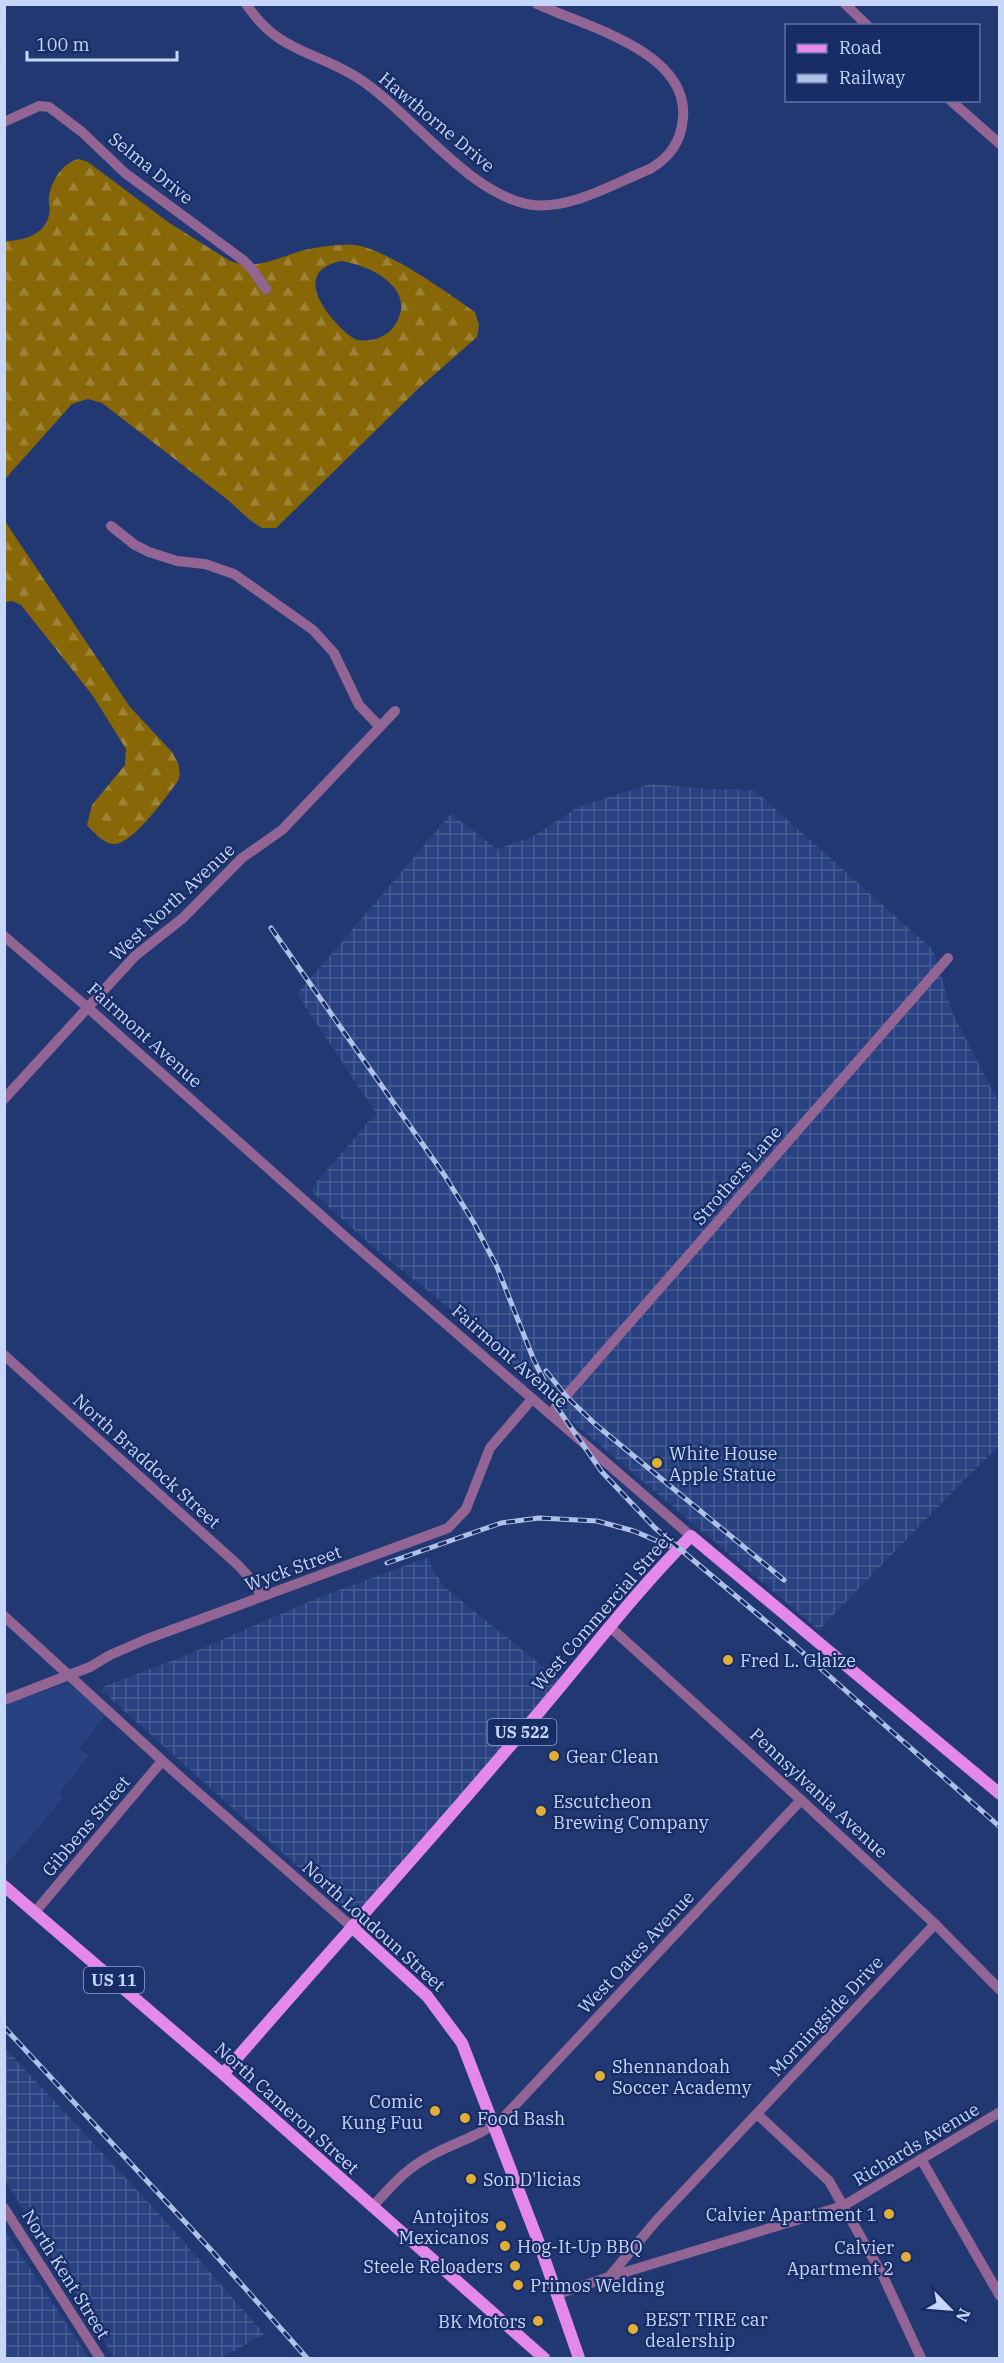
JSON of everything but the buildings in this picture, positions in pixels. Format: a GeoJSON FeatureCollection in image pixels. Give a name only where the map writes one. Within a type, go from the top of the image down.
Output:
{"type":"FeatureCollection","features":[{"type":"Feature","properties":{"kind":"main road","name":"West Commercial Street"},"geometry":{"type":"LineString","coordinates":[[223,2074],[510,1747],[691,1536]]}},
{"type":"Feature","properties":{"kind":"main road","name":"Fairmont Avenue"},"geometry":{"type":"LineString","coordinates":[[691,1536],[999,1794]]}},
{"type":"Feature","properties":{"kind":"main road","name":"North Cameron Street"},"geometry":{"type":"LineString","coordinates":[[4,1886],[223,2074],[544,2358]]}},
{"type":"Feature","properties":{"kind":"main road","name":"North Loudoun Street"},"geometry":{"type":"LineString","coordinates":[[352,1927],[421,1990],[452,2027],[473,2068],[558,2294],[579,2358]]}},
{"type":"Feature","properties":{"kind":"street","name":"Hawthorne Drive"},"geometry":{"type":"LineString","coordinates":[[246,4],[268,32],[282,42],[356,77],[376,90],[466,171],[492,189],[519,202],[546,205],[581,197],[650,169],[669,154],[680,136],[684,111],[679,90],[674,81],[654,60],[606,32],[537,4]]}},
{"type":"Feature","properties":{"kind":"street"},"geometry":{"type":"LineString","coordinates":[[845,4],[866,24]]}},
{"type":"Feature","properties":{"kind":"street"},"geometry":{"type":"LineString","coordinates":[[953,102],[999,144]]}},
{"type":"Feature","properties":{"kind":"street","name":"Selma Drive"},"geometry":{"type":"LineString","coordinates":[[4,122],[39,106],[49,107],[85,135],[125,173],[243,260],[266,289]]}},
{"type":"Feature","properties":{"kind":"street"},"geometry":{"type":"LineString","coordinates":[[111,526],[135,545],[149,552],[177,561],[205,564],[234,574],[313,630],[334,653],[358,705],[380,727]]}},
{"type":"Feature","properties":{"kind":"street","name":"West North Avenue"},"geometry":{"type":"LineString","coordinates":[[4,1099],[135,956],[183,918],[242,858],[282,830],[395,711]]}},
{"type":"Feature","properties":{"kind":"street","name":"Fairmont Avenue"},"geometry":{"type":"LineString","coordinates":[[4,936],[87,1007],[333,1227],[691,1536]]}},
{"type":"Feature","properties":{"kind":"street","name":"Strothers Lane"},"geometry":{"type":"LineString","coordinates":[[549,1414],[948,958]]}},
{"type":"Feature","properties":{"kind":"street","name":"North Braddock Street"},"geometry":{"type":"LineString","coordinates":[[4,1355],[238,1565],[256,1585],[261,1597]]}},
{"type":"Feature","properties":{"kind":"street","name":"Wyck Street"},"geometry":{"type":"LineString","coordinates":[[4,1700],[70,1675],[147,1639],[448,1528],[462,1516],[466,1509],[490,1448],[532,1399]]}},
{"type":"Feature","properties":{"kind":"street","name":"North Loudoun Street"},"geometry":{"type":"LineString","coordinates":[[4,1616],[162,1761],[352,1927]]}},
{"type":"Feature","properties":{"kind":"street","name":"Pennsylvania Avenue"},"geometry":{"type":"LineString","coordinates":[[610,1628],[935,1924],[999,1990]]}},
{"type":"Feature","properties":{"kind":"street","name":"Gibbens Street"},"geometry":{"type":"LineString","coordinates":[[35,1912],[162,1761]]}},
{"type":"Feature","properties":{"kind":"street","name":"West Oates Avenue"},"geometry":{"type":"LineString","coordinates":[[494,2125],[801,1800]]}},
{"type":"Feature","properties":{"kind":"street","name":"Morningside Drive"},"geometry":{"type":"LineString","coordinates":[[609,2277],[656,2221],[935,1924]]}},
{"type":"Feature","properties":{"kind":"street","name":"Richards Avenue"},"geometry":{"type":"LineString","coordinates":[[609,2277],[843,2206],[999,2112]]}},
{"type":"Feature","properties":{"kind":"street"},"geometry":{"type":"LineString","coordinates":[[757,2114],[829,2181],[883,2276],[921,2358]]}},
{"type":"Feature","properties":{"kind":"street"},"geometry":{"type":"LineString","coordinates":[[372,2207],[406,2172],[421,2161],[494,2125]]}},
{"type":"Feature","properties":{"kind":"street"},"geometry":{"type":"LineString","coordinates":[[921,2159],[999,2296]]}},
{"type":"Feature","properties":{"kind":"street","name":"North Kent Street"},"geometry":{"type":"LineString","coordinates":[[4,2208],[100,2358]]}},
{"type":"Feature","properties":{"kind":"street"},"geometry":{"type":"LineString","coordinates":[[558,2294],[609,2277]]}},
{"type":"Feature","properties":{"kind":"shaded area"},"geometry":{"type":"Polygon","coordinates":[[[650,784],[754,790],[933,950],[953,1014],[999,1103],[999,1446],[819,1630],[548,1401],[453,1311],[373,1247],[310,1190],[376,1113],[297,994],[451,814],[497,849],[534,836],[578,807],[650,784]]]}},
{"type":"Feature","properties":{"kind":"shaded area"},"geometry":{"type":"Polygon","coordinates":[[[429,1557],[431,1566],[444,1587],[561,1681],[354,1917],[102,1691],[105,1686],[182,1657],[320,1597],[429,1557]]]}},
{"type":"Feature","properties":{"kind":"shaded area"},"geometry":{"type":"Polygon","coordinates":[[[67,1683],[107,1714],[79,1749],[89,1756],[59,1793],[63,1798],[5,1867],[5,1704],[67,1683]]]}},
{"type":"Feature","properties":{"kind":"shaded area"},"geometry":{"type":"Polygon","coordinates":[[[5,2048],[160,2215],[264,2334],[221,2358],[114,2358],[5,2180],[5,2048]]]}},
{"type":"Feature","properties":{"kind":"shaded area"},"geometry":{"type":"Polygon","coordinates":[[[5,2231],[89,2358],[5,2358],[5,2231]]]}},
{"type":"Feature","properties":{"kind":"green space"},"geometry":{"type":"Polygon","coordinates":[[[79,159],[88,162],[168,222],[230,261],[241,264],[262,263],[303,250],[340,245],[355,245],[383,254],[417,273],[475,312],[479,325],[477,337],[419,388],[276,528],[262,528],[250,520],[228,500],[102,403],[88,399],[72,404],[5,479],[5,241],[25,238],[43,228],[50,213],[49,197],[52,185],[63,168],[79,159]],[[341,261],[328,265],[320,271],[316,279],[318,296],[336,323],[349,335],[360,340],[376,339],[390,331],[395,325],[401,306],[399,295],[384,278],[351,263],[341,261]]]}},
{"type":"Feature","properties":{"kind":"green space"},"geometry":{"type":"Polygon","coordinates":[[[4,520],[130,707],[172,752],[178,763],[180,774],[178,781],[149,818],[130,837],[121,842],[114,844],[106,842],[87,825],[92,805],[125,765],[126,749],[93,696],[21,605],[12,601],[5,602],[4,520]]]}},
{"type":"Feature","properties":{"kind":"railway"},"geometry":{"type":"LineString","coordinates":[[271,928],[445,1176],[474,1223],[497,1267],[533,1358],[556,1406],[602,1472],[655,1528],[793,1644],[1000,1827]]}},
{"type":"Feature","properties":{"kind":"railway"},"geometry":{"type":"LineString","coordinates":[[546,1371],[566,1396],[595,1424],[784,1580]]}},
{"type":"Feature","properties":{"kind":"railway"},"geometry":{"type":"LineString","coordinates":[[387,1563],[501,1523],[539,1518],[597,1521],[634,1531],[669,1546]]}},
{"type":"Feature","properties":{"kind":"railway"},"geometry":{"type":"LineString","coordinates":[[4,2027],[212,2251],[307,2358]]}},
{"type":"Feature","properties":{"kind":"place","name":"White House Apple Statue"},"geometry":{"type":"Point","coordinates":[657,1463]}},
{"type":"Feature","properties":{"kind":"place","name":"Fred L. Glaize"},"geometry":{"type":"Point","coordinates":[728,1660]}},
{"type":"Feature","properties":{"kind":"place","name":"Gear Clean"},"geometry":{"type":"Point","coordinates":[554,1756]}},
{"type":"Feature","properties":{"kind":"place","name":"Escutcheon Brewing Company"},"geometry":{"type":"Point","coordinates":[541,1811]}},
{"type":"Feature","properties":{"kind":"place","name":"Shennandoah Soccer Academy"},"geometry":{"type":"Point","coordinates":[600,2076]}},
{"type":"Feature","properties":{"kind":"place","name":"Comic Kung Fuu"},"geometry":{"type":"Point","coordinates":[435,2111]}},
{"type":"Feature","properties":{"kind":"place","name":"Food Bash"},"geometry":{"type":"Point","coordinates":[465,2118]}},
{"type":"Feature","properties":{"kind":"place","name":"Son D'licias"},"geometry":{"type":"Point","coordinates":[471,2179]}},
{"type":"Feature","properties":{"kind":"place","name":"Calvier Apartment 1"},"geometry":{"type":"Point","coordinates":[889,2214]}},
{"type":"Feature","properties":{"kind":"place","name":"Antojitos Mexicanos"},"geometry":{"type":"Point","coordinates":[501,2226]}},
{"type":"Feature","properties":{"kind":"place","name":"Hog-It-Up BBQ"},"geometry":{"type":"Point","coordinates":[505,2246]}},
{"type":"Feature","properties":{"kind":"place","name":"Calvier Apartment 2"},"geometry":{"type":"Point","coordinates":[906,2257]}},
{"type":"Feature","properties":{"kind":"place","name":"Steele Reloaders"},"geometry":{"type":"Point","coordinates":[515,2266]}},
{"type":"Feature","properties":{"kind":"place","name":"Primos Welding"},"geometry":{"type":"Point","coordinates":[518,2285]}},
{"type":"Feature","properties":{"kind":"place","name":"BK Motors"},"geometry":{"type":"Point","coordinates":[538,2321]}},
{"type":"Feature","properties":{"kind":"place","name":"BEST TIRE car dealership"},"geometry":{"type":"Point","coordinates":[633,2329]}}]}
